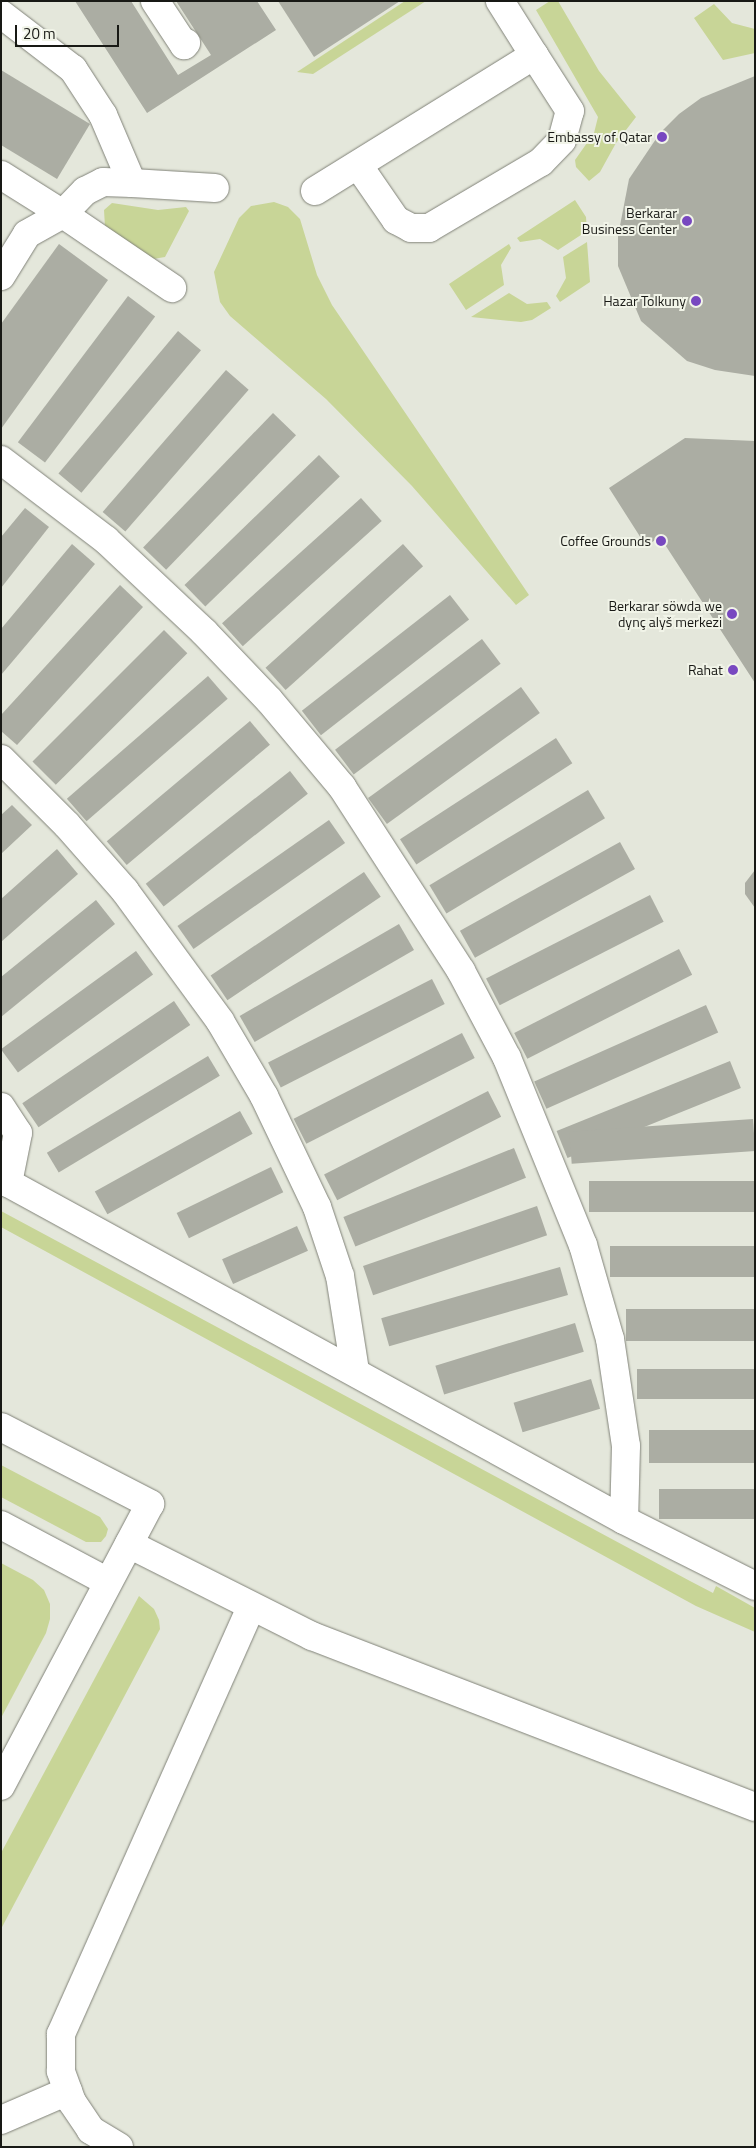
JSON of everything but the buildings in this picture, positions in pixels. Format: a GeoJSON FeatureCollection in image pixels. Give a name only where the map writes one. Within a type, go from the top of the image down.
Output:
{"type":"FeatureCollection","features":[{"type":"Feature","properties":{"kind":"lane"},"geometry":{"type":"LineString","coordinates":[[155,1],[184,45],[186,43]]}},
{"type":"Feature","properties":{"kind":"lane"},"geometry":{"type":"LineString","coordinates":[[358,165],[396,220],[411,228],[429,228],[541,162],[562,140],[570,111],[500,1]]}},
{"type":"Feature","properties":{"kind":"lane"},"geometry":{"type":"LineString","coordinates":[[1,14],[73,69],[103,115],[132,183]]}},
{"type":"Feature","properties":{"kind":"lane"},"geometry":{"type":"LineString","coordinates":[[315,191],[534,54]]}},
{"type":"Feature","properties":{"kind":"lane"},"geometry":{"type":"LineString","coordinates":[[1,175],[64,214],[172,288]]}},
{"type":"Feature","properties":{"kind":"lane"},"geometry":{"type":"LineString","coordinates":[[1,276],[27,234],[64,214],[85,191],[102,182],[215,188]]}},
{"type":"Feature","properties":{"kind":"lane"},"geometry":{"type":"LineString","coordinates":[[1,460],[106,540],[204,632],[269,700],[342,787],[461,971],[507,1058],[552,1163],[588,1264],[610,1339],[626,1446],[624,1520]]}},
{"type":"Feature","properties":{"kind":"lane"},"geometry":{"type":"LineString","coordinates":[[1,759],[68,825],[125,891],[220,1021],[264,1096],[317,1207],[340,1276],[355,1371]]}},
{"type":"Feature","properties":{"kind":"lane"},"geometry":{"type":"LineString","coordinates":[[1,1107],[18,1132],[5,1181],[624,1520],[755,1586]]}},
{"type":"Feature","properties":{"kind":"lane"},"geometry":{"type":"LineString","coordinates":[[1,1427],[150,1504],[1,1786]]}},
{"type":"Feature","properties":{"kind":"lane"},"geometry":{"type":"LineString","coordinates":[[1,1525],[108,1582]]}},
{"type":"Feature","properties":{"kind":"lane"},"geometry":{"type":"LineString","coordinates":[[128,1544],[312,1636],[755,1807]]}},
{"type":"Feature","properties":{"kind":"lane"},"geometry":{"type":"LineString","coordinates":[[119,2147],[90,2130],[68,2090],[61,2071],[61,2034],[251,1606]]}},
{"type":"Feature","properties":{"kind":"lane"},"geometry":{"type":"LineString","coordinates":[[1,2120],[68,2090]]}},
{"type":"Feature","properties":{"kind":"green space"},"geometry":{"type":"Polygon","coordinates":[[[405,1],[426,1],[313,74],[297,72],[405,1]]]}},
{"type":"Feature","properties":{"kind":"green space"},"geometry":{"type":"Polygon","coordinates":[[[550,1],[558,1],[599,71],[636,117],[616,143],[600,172],[589,181],[576,167],[575,160],[594,133],[598,117],[536,10],[550,1]]]}},
{"type":"Feature","properties":{"kind":"green space"},"geometry":{"type":"Polygon","coordinates":[[[714,4],[732,23],[755,29],[755,53],[723,60],[694,18],[714,4]]]}},
{"type":"Feature","properties":{"kind":"green space"},"geometry":{"type":"Polygon","coordinates":[[[575,200],[586,217],[587,231],[558,250],[540,239],[520,242],[517,238],[575,200]]]}},
{"type":"Feature","properties":{"kind":"green space"},"geometry":{"type":"Polygon","coordinates":[[[274,202],[288,207],[300,219],[317,275],[332,305],[529,595],[516,605],[412,486],[326,399],[230,316],[220,302],[214,272],[239,218],[251,206],[274,202]]]}},
{"type":"Feature","properties":{"kind":"green space"},"geometry":{"type":"Polygon","coordinates":[[[112,203],[158,210],[186,207],[189,211],[165,257],[153,259],[105,227],[104,210],[112,203]]]}},
{"type":"Feature","properties":{"kind":"green space"},"geometry":{"type":"Polygon","coordinates":[[[587,242],[590,282],[560,302],[556,296],[566,278],[563,257],[587,242]]]}},
{"type":"Feature","properties":{"kind":"green space"},"geometry":{"type":"Polygon","coordinates":[[[509,244],[511,248],[501,265],[504,285],[466,310],[449,284],[509,244]]]}},
{"type":"Feature","properties":{"kind":"green space"},"geometry":{"type":"Polygon","coordinates":[[[509,293],[527,304],[547,302],[551,308],[532,320],[521,322],[471,317],[509,293]]]}},
{"type":"Feature","properties":{"kind":"green space"},"geometry":{"type":"Polygon","coordinates":[[[1,1211],[690,1581],[713,1593],[716,1586],[755,1608],[755,1632],[696,1606],[1,1227],[1,1211]]]}},
{"type":"Feature","properties":{"kind":"green space"},"geometry":{"type":"Polygon","coordinates":[[[1,1465],[100,1517],[108,1529],[106,1536],[101,1542],[86,1542],[1,1497],[1,1465]]]}},
{"type":"Feature","properties":{"kind":"green space"},"geometry":{"type":"Polygon","coordinates":[[[1,1563],[33,1580],[44,1590],[50,1604],[50,1619],[46,1633],[1,1718],[1,1563]]]}},
{"type":"Feature","properties":{"kind":"green space"},"geometry":{"type":"Polygon","coordinates":[[[139,1596],[154,1609],[159,1620],[160,1629],[1,1929],[1,1853],[139,1596]]]}},
{"type":"Feature","properties":{"kind":"place","name":"Embassy of Qatar"},"geometry":{"type":"Point","coordinates":[662,137]}},
{"type":"Feature","properties":{"kind":"place","name":"Berkarar Business Center"},"geometry":{"type":"Point","coordinates":[687,221]}},
{"type":"Feature","properties":{"kind":"place","name":"Hazar Tolkuny"},"geometry":{"type":"Point","coordinates":[696,301]}},
{"type":"Feature","properties":{"kind":"place","name":"Coffee Grounds"},"geometry":{"type":"Point","coordinates":[661,541]}},
{"type":"Feature","properties":{"kind":"place","name":"Berkarar söwda we dynç alyš merkezi"},"geometry":{"type":"Point","coordinates":[732,614]}},
{"type":"Feature","properties":{"kind":"place","name":"Rahat"},"geometry":{"type":"Point","coordinates":[733,670]}}]}
